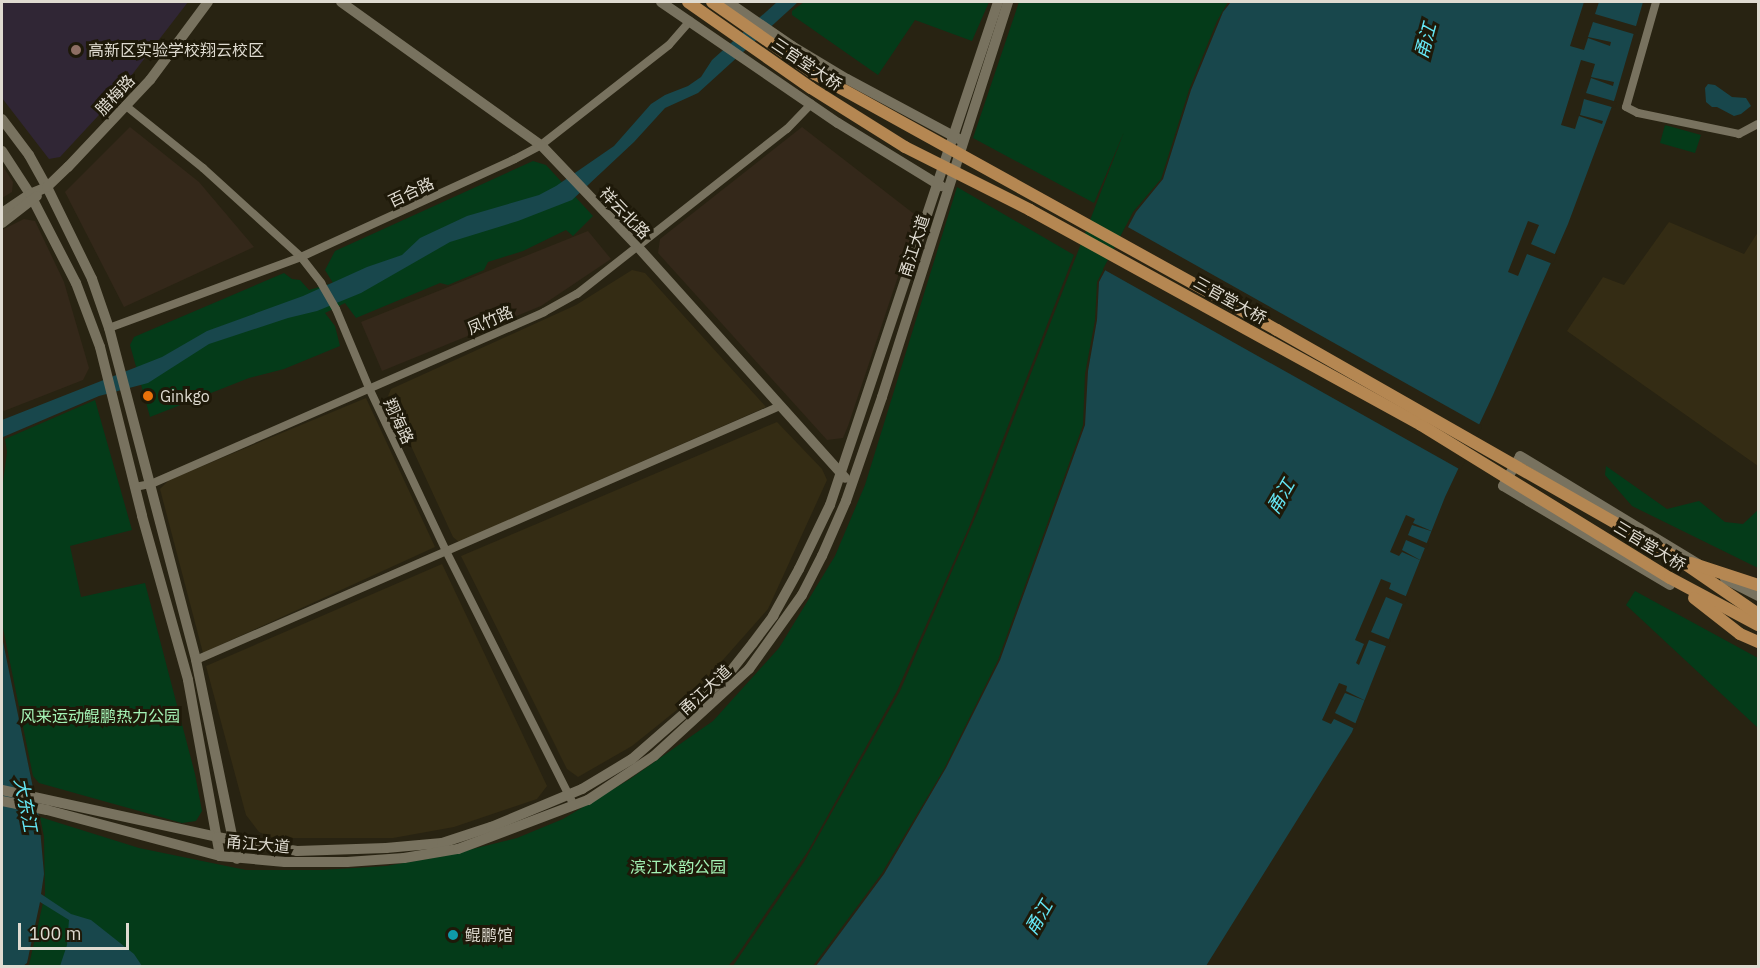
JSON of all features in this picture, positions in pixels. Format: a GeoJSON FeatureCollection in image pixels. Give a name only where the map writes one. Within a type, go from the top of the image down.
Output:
{"type":"FeatureCollection","features":[{"type":"Feature","properties":{"kind":"main road","name":"三官堂大桥"},"geometry":{"type":"LineString","coordinates":[[688,2],[811,88],[905,147],[1040,216],[1411,420],[1670,578],[1758,625]]}},
{"type":"Feature","properties":{"kind":"main road","name":"三官堂大桥"},"geometry":{"type":"LineString","coordinates":[[712,2],[815,74],[1277,330],[1678,560],[1758,614]]}},
{"type":"Feature","properties":{"kind":"main road"},"geometry":{"type":"LineString","coordinates":[[1678,560],[1758,585]]}},
{"type":"Feature","properties":{"kind":"main road"},"geometry":{"type":"LineString","coordinates":[[1670,578],[1740,634],[1758,642]]}},
{"type":"Feature","properties":{"kind":"street","name":"腊梅路"},"geometry":{"type":"LineString","coordinates":[[31,197],[47,187],[150,80],[208,2]]}},
{"type":"Feature","properties":{"kind":"street","name":"祥云北路"},"geometry":{"type":"LineString","coordinates":[[341,2],[541,145],[638,248],[851,485]]}},
{"type":"Feature","properties":{"kind":"street"},"geometry":{"type":"LineString","coordinates":[[661,2],[811,104],[948,190]]}},
{"type":"Feature","properties":{"kind":"street"},"geometry":{"type":"LineString","coordinates":[[728,2],[819,63],[952,137],[965,141]]}},
{"type":"Feature","properties":{"kind":"street","name":"甬江大道"},"geometry":{"type":"LineString","coordinates":[[2,801],[48,805],[297,851],[442,843],[491,828],[569,795],[632,759],[726,677],[773,616],[825,516],[842,474],[936,183],[998,2]]}},
{"type":"Feature","properties":{"kind":"street","name":"甬江大道"},"geometry":{"type":"LineString","coordinates":[[2,790],[220,856],[237,859],[347,862],[404,858],[458,849],[588,800],[654,756],[749,669],[802,595],[822,556],[851,485],[965,141],[1008,2]]}},
{"type":"Feature","properties":{"kind":"street"},"geometry":{"type":"LineString","coordinates":[[1656,2],[1626,107],[1638,113],[1739,134],[1758,124]]}},
{"type":"Feature","properties":{"kind":"street","name":"百合路"},"geometry":{"type":"LineString","coordinates":[[109,328],[301,256],[515,159],[541,145],[669,45],[690,21]]}},
{"type":"Feature","properties":{"kind":"street","name":"凤竹路"},"geometry":{"type":"LineString","coordinates":[[135,487],[151,484],[544,312],[577,294],[787,129],[811,104]]}},
{"type":"Feature","properties":{"kind":"street","name":"翔海路"},"geometry":{"type":"LineString","coordinates":[[126,106],[203,168],[301,256],[321,283],[336,309],[369,388],[447,551],[574,806]]}},
{"type":"Feature","properties":{"kind":"street"},"geometry":{"type":"LineString","coordinates":[[2,119],[29,155],[92,279],[123,372],[196,660],[237,859]]}},
{"type":"Feature","properties":{"kind":"street"},"geometry":{"type":"LineString","coordinates":[[2,151],[31,197],[76,283],[108,376],[135,487],[188,680],[220,856]]}},
{"type":"Feature","properties":{"kind":"street"},"geometry":{"type":"LineString","coordinates":[[2,213],[31,197]]}},
{"type":"Feature","properties":{"kind":"street"},"geometry":{"type":"LineString","coordinates":[[2,223],[31,197]]}},
{"type":"Feature","properties":{"kind":"street"},"geometry":{"type":"LineString","coordinates":[[196,660],[780,406]]}},
{"type":"Feature","properties":{"kind":"street"},"geometry":{"type":"LineString","coordinates":[[1758,596],[1705,568],[1520,456],[1503,486],[1665,582],[1758,630]]}},
{"type":"Feature","properties":{"kind":"shaded area","name":"高新区实验学校翔云校区"},"geometry":{"type":"Polygon","coordinates":[[[2,2],[188,2],[111,102],[60,157],[49,159],[2,98],[2,2]]]}},
{"type":"Feature","properties":{"kind":"shaded area"},"geometry":{"type":"Polygon","coordinates":[[[130,127],[199,182],[254,247],[124,307],[65,192],[130,127]]]}},
{"type":"Feature","properties":{"kind":"shaded area"},"geometry":{"type":"Polygon","coordinates":[[[802,127],[918,217],[848,426],[843,438],[827,440],[658,253],[660,239],[802,127]]]}},
{"type":"Feature","properties":{"kind":"shaded area"},"geometry":{"type":"Polygon","coordinates":[[[2,165],[13,182],[12,192],[2,198],[2,165]]]}},
{"type":"Feature","properties":{"kind":"shaded area"},"geometry":{"type":"Polygon","coordinates":[[[24,219],[35,221],[64,282],[89,368],[83,380],[4,411],[2,409],[2,230],[24,219]]]}},
{"type":"Feature","properties":{"kind":"shaded area"},"geometry":{"type":"Polygon","coordinates":[[[1669,222],[1744,254],[1758,232],[1758,466],[1567,331],[1603,277],[1624,285],[1669,222]]]}},
{"type":"Feature","properties":{"kind":"shaded area"},"geometry":{"type":"Polygon","coordinates":[[[588,231],[611,259],[541,306],[382,371],[361,322],[588,231]]]}},
{"type":"Feature","properties":{"kind":"shaded area"},"geometry":{"type":"Polygon","coordinates":[[[632,270],[645,273],[766,407],[459,542],[453,537],[388,396],[391,389],[576,305],[632,270]]]}},
{"type":"Feature","properties":{"kind":"shaded area"},"geometry":{"type":"Polygon","coordinates":[[[366,398],[435,547],[203,653],[160,489],[169,480],[366,398]]]}},
{"type":"Feature","properties":{"kind":"shaded area"},"geometry":{"type":"Polygon","coordinates":[[[777,422],[822,469],[827,480],[768,609],[683,705],[632,746],[578,777],[567,769],[461,556],[777,422]]]}},
{"type":"Feature","properties":{"kind":"shaded area"},"geometry":{"type":"Polygon","coordinates":[[[442,564],[547,786],[537,799],[454,827],[393,838],[273,838],[259,832],[246,815],[206,666],[442,564]]]}},
{"type":"Feature","properties":{"kind":"green space"},"geometry":{"type":"Polygon","coordinates":[[[804,2],[989,2],[972,41],[915,20],[878,75],[792,15],[792,11],[804,2]]]}},
{"type":"Feature","properties":{"kind":"green space"},"geometry":{"type":"Polygon","coordinates":[[[1019,2],[1228,2],[1217,21],[1189,90],[1161,179],[1133,212],[1097,282],[1095,320],[1085,374],[1083,425],[998,660],[944,769],[882,873],[813,966],[733,966],[804,862],[900,691],[978,511],[1124,132],[1094,203],[973,138],[1019,2]]]}},
{"type":"Feature","properties":{"kind":"green space"},"geometry":{"type":"Polygon","coordinates":[[[1665,125],[1701,135],[1695,153],[1660,143],[1665,125]]]}},
{"type":"Feature","properties":{"kind":"green space"},"geometry":{"type":"Polygon","coordinates":[[[533,161],[546,165],[593,216],[573,236],[566,230],[523,251],[488,262],[484,270],[448,285],[440,283],[356,318],[345,303],[325,313],[335,326],[340,346],[284,369],[249,378],[150,417],[130,345],[134,337],[284,273],[292,279],[300,280],[309,290],[333,283],[325,270],[335,251],[533,161]]]}},
{"type":"Feature","properties":{"kind":"green space","name":"滨江水韵公园"},"geometry":{"type":"Polygon","coordinates":[[[957,187],[1074,255],[969,527],[897,691],[808,851],[728,966],[25,966],[29,965],[45,894],[44,837],[40,817],[139,848],[246,870],[322,870],[386,866],[444,856],[517,838],[563,819],[630,779],[713,721],[779,648],[835,556],[865,485],[957,187]]]}},
{"type":"Feature","properties":{"kind":"green space","name":"风来运动鲲鹏热力公园"},"geometry":{"type":"Polygon","coordinates":[[[95,400],[132,530],[70,546],[81,597],[145,583],[195,774],[202,811],[196,821],[182,823],[39,783],[33,776],[2,623],[2,490],[7,452],[5,439],[95,400]]]}},
{"type":"Feature","properties":{"kind":"green space"},"geometry":{"type":"Polygon","coordinates":[[[1606,466],[1667,509],[1699,501],[1725,522],[1743,524],[1758,510],[1758,568],[1632,506],[1605,475],[1606,466]]]}},
{"type":"Feature","properties":{"kind":"green space"},"geometry":{"type":"Polygon","coordinates":[[[1635,591],[1758,658],[1758,728],[1626,605],[1635,591]]]}},
{"type":"Feature","properties":{"kind":"water"},"geometry":{"type":"Polygon","coordinates":[[[777,2],[798,2],[698,93],[665,108],[634,142],[572,200],[518,221],[450,242],[361,293],[317,311],[209,344],[148,383],[99,396],[3,437],[2,481],[2,420],[162,357],[207,331],[303,296],[367,267],[402,255],[420,238],[467,216],[539,195],[556,186],[614,146],[651,104],[701,77],[712,60],[777,2]]]}},
{"type":"Feature","properties":{"kind":"water","name":"甬江"},"geometry":{"type":"Polygon","coordinates":[[[1231,2],[1643,2],[1615,98],[1568,224],[1493,395],[1445,497],[1352,732],[1206,966],[816,966],[884,874],[946,768],[1000,660],[1085,425],[1088,371],[1097,320],[1099,282],[1136,212],[1163,179],[1191,90],[1223,12],[1231,2]]]}},
{"type":"Feature","properties":{"kind":"water"},"geometry":{"type":"Polygon","coordinates":[[[1708,84],[1715,85],[1732,97],[1746,98],[1751,106],[1741,114],[1734,116],[1717,107],[1712,107],[1706,102],[1705,88],[1708,84]]]}},
{"type":"Feature","properties":{"kind":"water","name":"大东江"},"geometry":{"type":"Polygon","coordinates":[[[2,637],[39,817],[44,874],[41,894],[71,914],[91,920],[134,954],[142,966],[60,966],[67,945],[69,920],[40,902],[27,963],[23,966],[2,966],[2,637]]]}},
{"type":"Feature","properties":{"kind":"pier"},"geometry":{"type":"Polygon","coordinates":[[[1584,2],[1599,2],[1595,14],[1639,27],[1637,35],[1593,22],[1588,37],[1611,42],[1610,46],[1588,38],[1584,50],[1570,46],[1584,2]]]}},
{"type":"Feature","properties":{"kind":"pier"},"geometry":{"type":"Polygon","coordinates":[[[1581,60],[1595,64],[1591,77],[1614,82],[1613,86],[1591,78],[1586,93],[1617,102],[1615,108],[1584,99],[1580,115],[1603,121],[1602,124],[1579,116],[1575,129],[1561,125],[1581,60]]]}},
{"type":"Feature","properties":{"kind":"pier"},"geometry":{"type":"Polygon","coordinates":[[[1528,221],[1539,225],[1531,244],[1557,255],[1553,264],[1527,254],[1518,276],[1508,272],[1528,221]]]}},
{"type":"Feature","properties":{"kind":"pier"},"geometry":{"type":"Polygon","coordinates":[[[1126,226],[1482,426],[1461,470],[1103,269],[1126,226]]]}},
{"type":"Feature","properties":{"kind":"pier"},"geometry":{"type":"Polygon","coordinates":[[[1406,515],[1415,519],[1413,523],[1434,532],[1412,525],[1408,535],[1429,544],[1427,549],[1406,540],[1402,550],[1422,561],[1402,552],[1399,556],[1390,552],[1406,515]]]}},
{"type":"Feature","properties":{"kind":"pier"},"geometry":{"type":"Polygon","coordinates":[[[1381,579],[1391,583],[1389,589],[1408,597],[1405,605],[1386,597],[1371,632],[1391,640],[1388,647],[1369,640],[1359,665],[1356,663],[1364,644],[1355,640],[1381,579]]]}},
{"type":"Feature","properties":{"kind":"pier"},"geometry":{"type":"Polygon","coordinates":[[[1339,683],[1347,686],[1346,691],[1366,701],[1345,693],[1335,713],[1357,724],[1355,729],[1334,719],[1331,724],[1322,720],[1339,683]]]}},
{"type":"Feature","properties":{"kind":"place","name":"高新区实验学校翔云校区"},"geometry":{"type":"Point","coordinates":[76,50]}},
{"type":"Feature","properties":{"kind":"place","name":"Ginkgo"},"geometry":{"type":"Point","coordinates":[148,396]}},
{"type":"Feature","properties":{"kind":"place","name":"鲲鹏馆"},"geometry":{"type":"Point","coordinates":[453,935]}}]}
